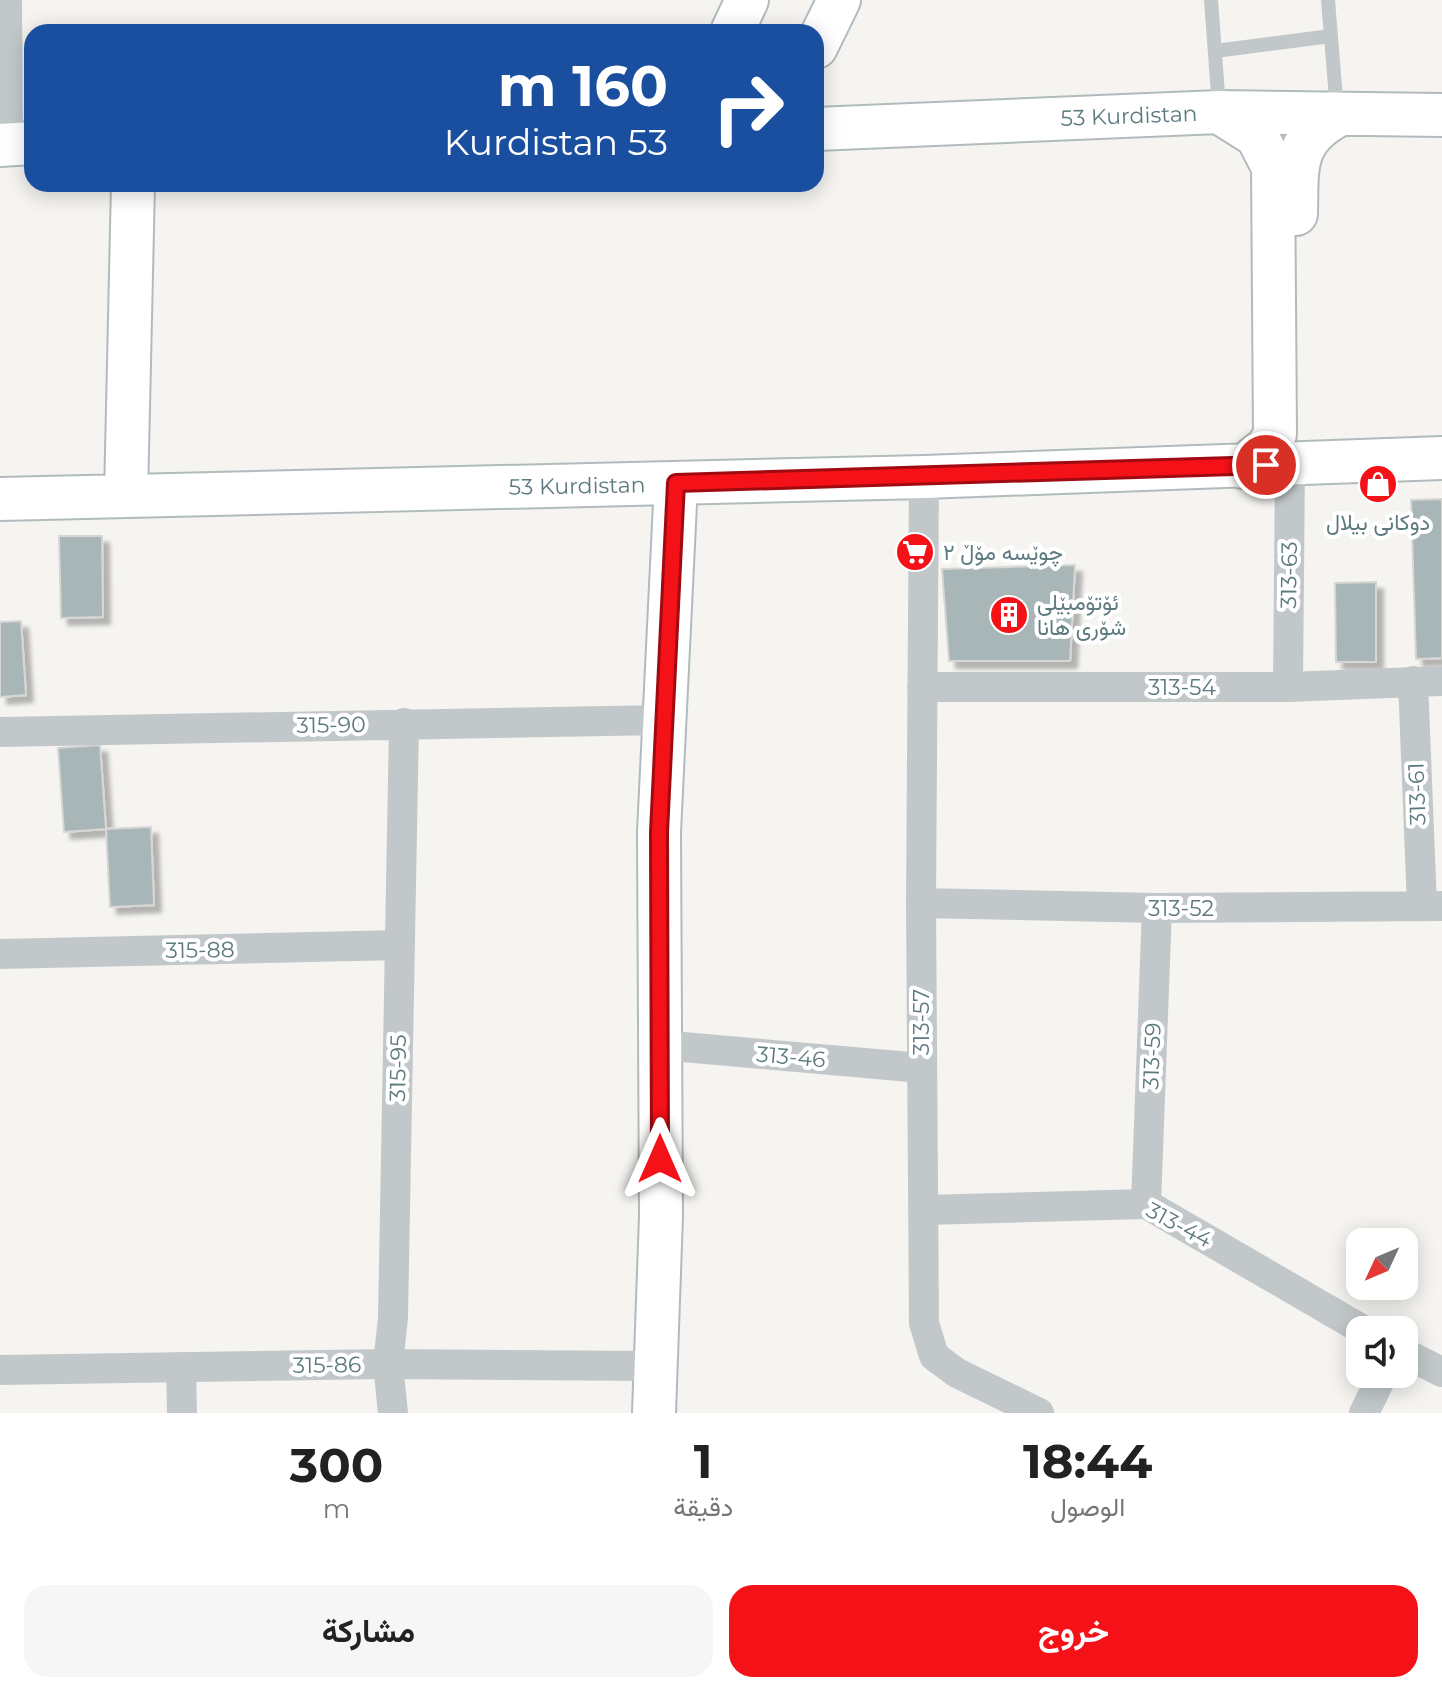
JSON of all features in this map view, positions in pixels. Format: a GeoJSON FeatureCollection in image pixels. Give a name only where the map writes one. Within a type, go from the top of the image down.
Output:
{"type":"FeatureCollection","features":[{"type":"Feature","properties":{"kind":"main road"},"geometry":{"type":"LineString","coordinates":[[736,24],[747,0]]}},
{"type":"Feature","properties":{"kind":"main road"},"geometry":{"type":"LineString","coordinates":[[824,31],[839,0]]}},
{"type":"Feature","properties":{"kind":"main road"},"geometry":{"type":"LineString","coordinates":[[1219,112],[1257,136],[1273,167],[1275,434],[1268,447],[1243,467]]}},
{"type":"Feature","properties":{"kind":"main road","name":"53 Kurdistan"},"geometry":{"type":"LineString","coordinates":[[824,129],[1219,112],[1337,116],[1442,115]]}},
{"type":"Feature","properties":{"kind":"main road"},"geometry":{"type":"LineString","coordinates":[[1290,463],[1297,164],[1310,136],[1337,116]]}},
{"type":"Feature","properties":{"kind":"main road"},"geometry":{"type":"LineString","coordinates":[[126,496],[133,192]]}},
{"type":"Feature","properties":{"kind":"main road","name":"53 Kurdistan"},"geometry":{"type":"LineString","coordinates":[[0,499],[924,477],[1442,458]]}},
{"type":"Feature","properties":{"kind":"main road"},"geometry":{"type":"LineString","coordinates":[[654,1413],[661,1216],[663,720],[676,483]]}},
{"type":"Feature","properties":{"kind":"street"},"geometry":{"type":"LineString","coordinates":[[7,0],[13,144]]}},
{"type":"Feature","properties":{"kind":"street","name":"313-63"},"geometry":{"type":"LineString","coordinates":[[1288,687],[1290,463]]}},
{"type":"Feature","properties":{"kind":"street","name":"313-57"},"geometry":{"type":"LineString","coordinates":[[924,477],[921,903],[924,1323],[934,1356],[957,1373],[1039,1413]]}},
{"type":"Feature","properties":{"kind":"street","name":"313-54"},"geometry":{"type":"LineString","coordinates":[[922,687],[1288,687],[1427,681]]}},
{"type":"Feature","properties":{"kind":"street","name":"313-61"},"geometry":{"type":"LineString","coordinates":[[1427,681],[1432,906]]}},
{"type":"Feature","properties":{"kind":"street","name":"315-90"},"geometry":{"type":"LineString","coordinates":[[0,732],[663,720]]}},
{"type":"Feature","properties":{"kind":"street","name":"315-95"},"geometry":{"type":"LineString","coordinates":[[393,1413],[388,1364],[393,1318],[404,723]]}},
{"type":"Feature","properties":{"kind":"street","name":"313-52"},"geometry":{"type":"LineString","coordinates":[[921,903],[1157,908],[1432,906]]}},
{"type":"Feature","properties":{"kind":"street","name":"313-59"},"geometry":{"type":"LineString","coordinates":[[1146,1204],[1157,908]]}},
{"type":"Feature","properties":{"kind":"street","name":"315-88"},"geometry":{"type":"LineString","coordinates":[[0,954],[400,945]]}},
{"type":"Feature","properties":{"kind":"street","name":"313-46"},"geometry":{"type":"LineString","coordinates":[[660,1045],[922,1068]]}},
{"type":"Feature","properties":{"kind":"street","name":"313-44"},"geometry":{"type":"LineString","coordinates":[[924,1210],[1146,1204],[1346,1320]]}},
{"type":"Feature","properties":{"kind":"street"},"geometry":{"type":"LineString","coordinates":[[1418,1360],[1442,1372]]}},
{"type":"Feature","properties":{"kind":"street","name":"315-86"},"geometry":{"type":"LineString","coordinates":[[0,1370],[388,1364],[654,1366]]}},
{"type":"Feature","properties":{"kind":"street"},"geometry":{"type":"LineString","coordinates":[[181,1367],[182,1413]]}},
{"type":"Feature","properties":{"kind":"street"},"geometry":{"type":"LineString","coordinates":[[1364,1413],[1376,1388]]}},
{"type":"Feature","properties":{"kind":"lane"},"geometry":{"type":"LineString","coordinates":[[1211,0],[1219,112]]}},
{"type":"Feature","properties":{"kind":"lane"},"geometry":{"type":"LineString","coordinates":[[1328,0],[1337,116]]}},
{"type":"Feature","properties":{"kind":"lane"},"geometry":{"type":"LineString","coordinates":[[1215,51],[1331,36]]}},
{"type":"Feature","properties":{"kind":"building"},"geometry":{"type":"Polygon","coordinates":[[[1442,499],[1442,658],[1416,659],[1411,500],[1442,499]]]}},
{"type":"Feature","properties":{"kind":"building"},"geometry":{"type":"Polygon","coordinates":[[[59,536],[102,536],[103,617],[61,618],[59,536]]]}},
{"type":"Feature","properties":{"kind":"building","name":"ئۆتۆمبێلی شۆری هانا"},"geometry":{"type":"Polygon","coordinates":[[[1075,565],[1070,661],[949,661],[942,569],[1075,565]]]}},
{"type":"Feature","properties":{"kind":"building"},"geometry":{"type":"Polygon","coordinates":[[[1376,582],[1376,662],[1336,662],[1335,583],[1376,582]]]}},
{"type":"Feature","properties":{"kind":"building"},"geometry":{"type":"Polygon","coordinates":[[[21,621],[26,695],[0,697],[0,622],[21,621]]]}},
{"type":"Feature","properties":{"kind":"building"},"geometry":{"type":"Polygon","coordinates":[[[100,745],[106,829],[64,832],[58,748],[100,745]]]}},
{"type":"Feature","properties":{"kind":"building"},"geometry":{"type":"Polygon","coordinates":[[[151,827],[154,905],[110,907],[106,829],[151,827]]]}},
{"type":"Feature","properties":{"kind":"place","name":"دوکانی بیلال"},"geometry":{"type":"Point","coordinates":[1378,484]}},
{"type":"Feature","properties":{"kind":"place","name":"چوێسە مۆڵ ۲"},"geometry":{"type":"Point","coordinates":[915,552]}},
{"type":"Feature","properties":{"kind":"place","name":"ئۆتۆمبێلی شۆری هانا"},"geometry":{"type":"Point","coordinates":[1009,615]}},
{"type":"Feature","properties":{"kind":"route"},"geometry":{"type":"LineString","coordinates":[[660,1159],[659,832],[676,483],[1266,465]]}}]}
